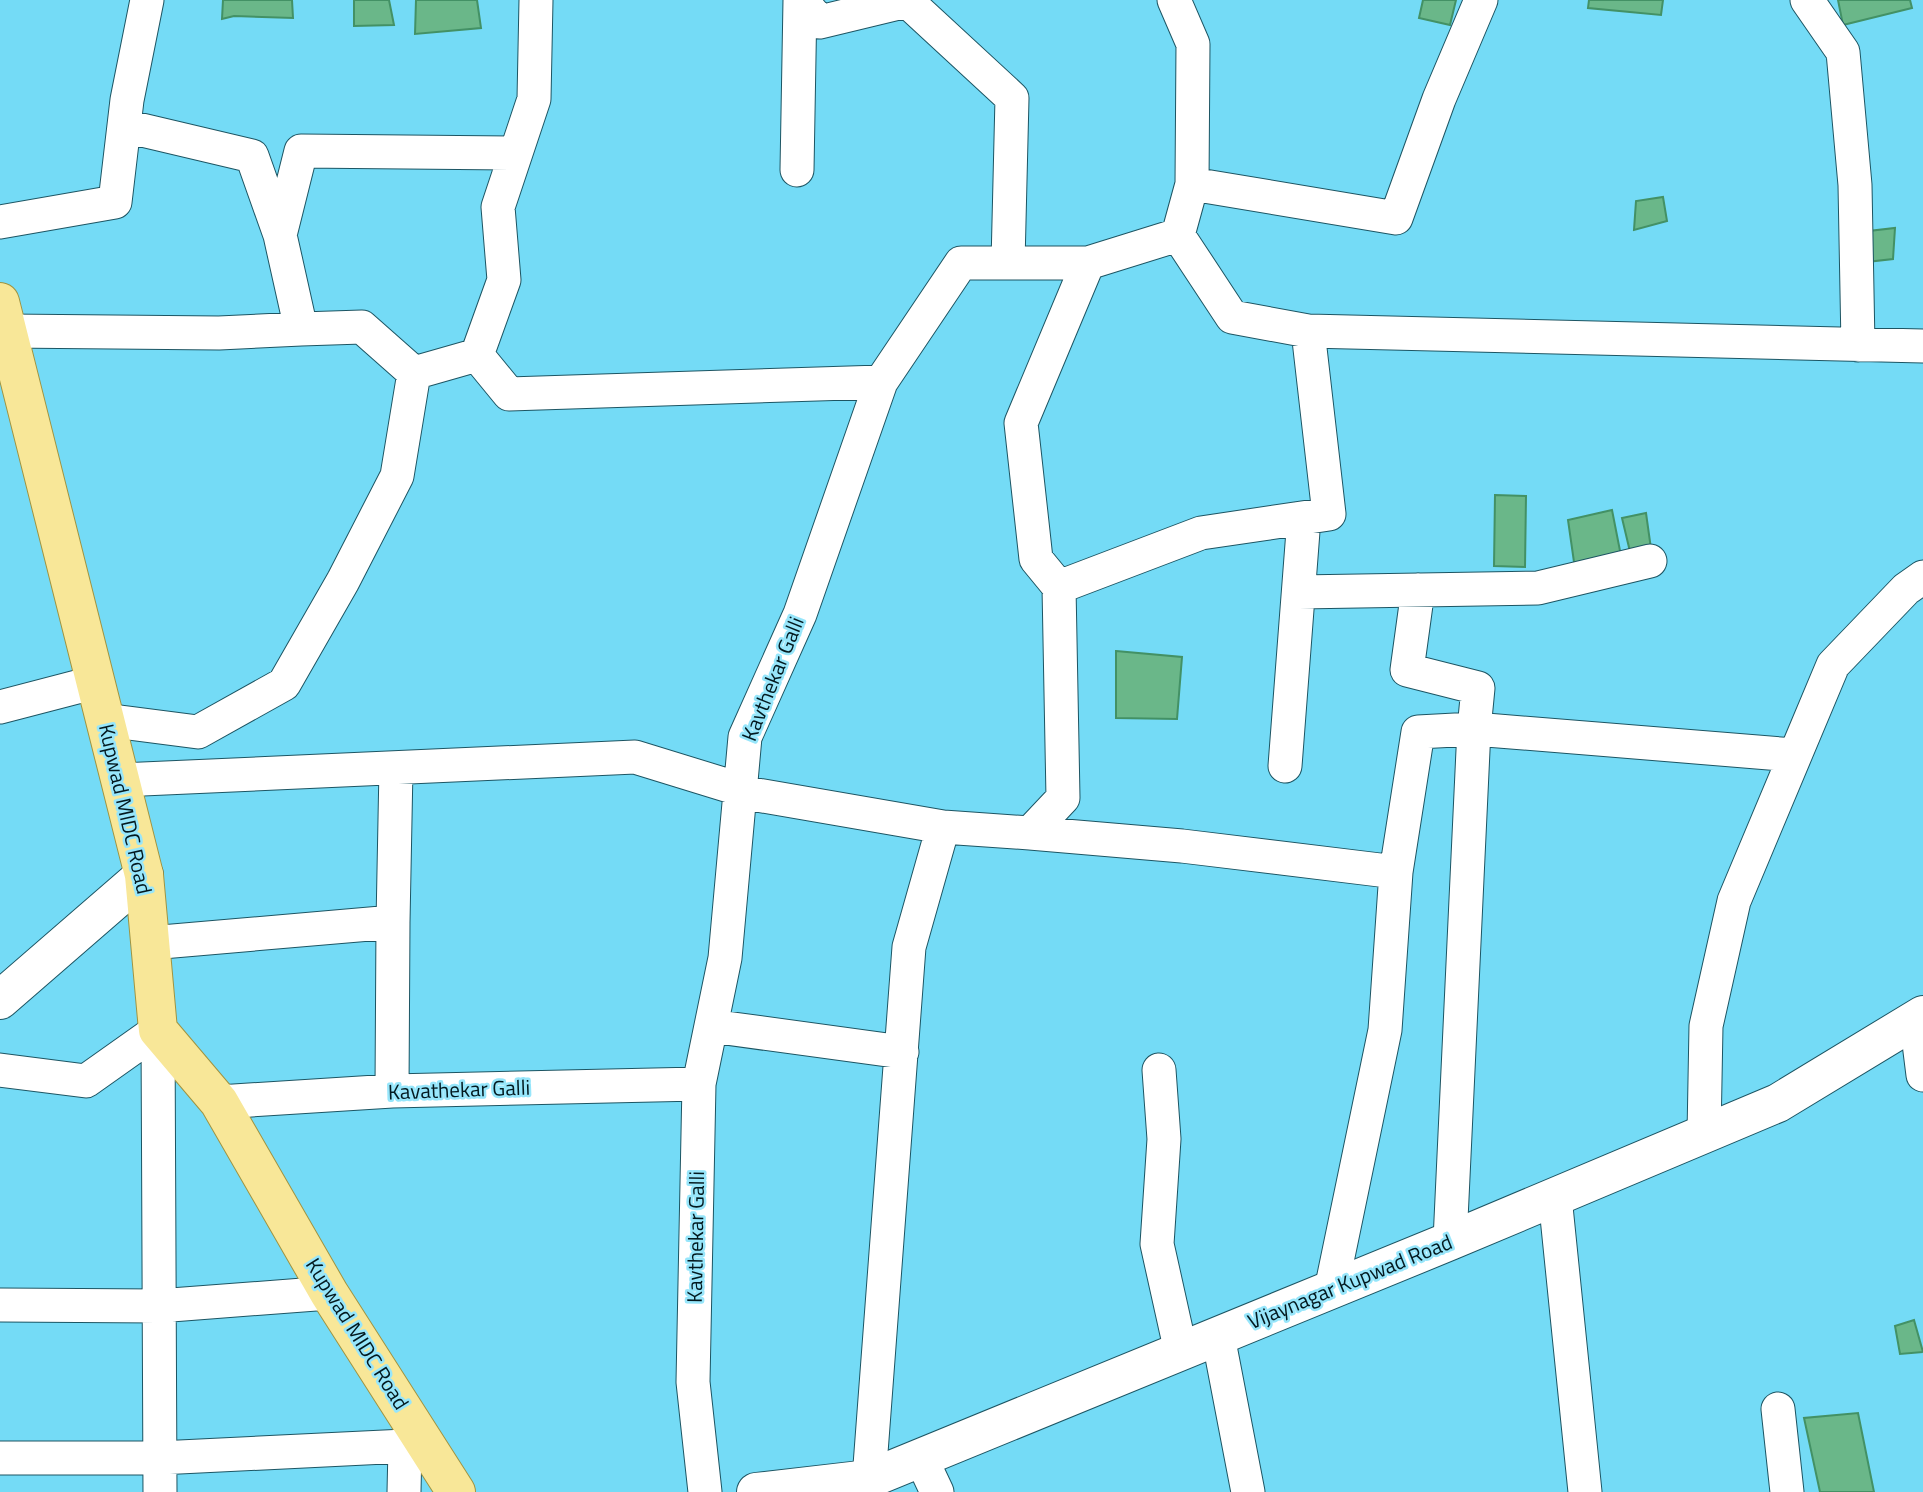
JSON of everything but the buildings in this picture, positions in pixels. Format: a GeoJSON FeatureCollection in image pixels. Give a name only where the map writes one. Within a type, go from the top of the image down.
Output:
{"type":"FeatureCollection","features":[{"type":"Feature","properties":{"kind":"main road","name":"Kupwad MIDC Road"},"geometry":{"type":"LineString","coordinates":[[4,316],[144,875],[158,1030],[219,1102],[415,1446],[456,1492]]}},
{"type":"Feature","properties":{"kind":"street"},"geometry":{"type":"LineString","coordinates":[[0,222],[115,202],[127,100],[147,0]]}},
{"type":"Feature","properties":{"kind":"street"},"geometry":{"type":"LineString","coordinates":[[477,355],[503,281],[498,207],[534,99],[536,0]]}},
{"type":"Feature","properties":{"kind":"street"},"geometry":{"type":"LineString","coordinates":[[797,170],[800,0]]}},
{"type":"Feature","properties":{"kind":"street"},"geometry":{"type":"LineString","coordinates":[[800,0],[820,22],[907,1],[1012,98],[1008,262],[1088,263],[1178,235]]}},
{"type":"Feature","properties":{"kind":"street"},"geometry":{"type":"LineString","coordinates":[[1174,0],[1193,44],[1192,184],[1178,235],[1231,317],[1308,331],[1923,346]]}},
{"type":"Feature","properties":{"kind":"street"},"geometry":{"type":"LineString","coordinates":[[1192,184],[1396,218],[1439,99],[1481,0]]}},
{"type":"Feature","properties":{"kind":"street"},"geometry":{"type":"LineString","coordinates":[[1807,0],[1843,52],[1855,185],[1857,345]]}},
{"type":"Feature","properties":{"kind":"street"},"geometry":{"type":"LineString","coordinates":[[125,126],[251,156],[280,235],[301,329]]}},
{"type":"Feature","properties":{"kind":"street"},"geometry":{"type":"LineString","coordinates":[[280,235],[301,151],[516,153]]}},
{"type":"Feature","properties":{"kind":"street","name":"Kavthekar Galli"},"geometry":{"type":"LineString","coordinates":[[705,1492],[693,1382],[699,1084],[725,958],[745,737],[800,614],[881,382],[961,262],[1008,262]]}},
{"type":"Feature","properties":{"kind":"street"},"geometry":{"type":"LineString","coordinates":[[1030,832],[1063,798],[1059,587],[1036,559],[1021,423],[1088,263]]}},
{"type":"Feature","properties":{"kind":"street"},"geometry":{"type":"LineString","coordinates":[[4,316],[219,333],[362,327],[414,373]]}},
{"type":"Feature","properties":{"kind":"street"},"geometry":{"type":"LineString","coordinates":[[1059,587],[1201,533],[1329,514],[1308,331]]}},
{"type":"Feature","properties":{"kind":"street"},"geometry":{"type":"LineString","coordinates":[[414,373],[477,355]]}},
{"type":"Feature","properties":{"kind":"street"},"geometry":{"type":"LineString","coordinates":[[477,355],[509,394],[881,382]]}},
{"type":"Feature","properties":{"kind":"street"},"geometry":{"type":"LineString","coordinates":[[105,720],[198,732],[284,684],[343,581],[397,476],[414,373]]}},
{"type":"Feature","properties":{"kind":"street"},"geometry":{"type":"LineString","coordinates":[[1285,766],[1304,517]]}},
{"type":"Feature","properties":{"kind":"street"},"geometry":{"type":"LineString","coordinates":[[1299,592],[1538,588],[1650,561]]}},
{"type":"Feature","properties":{"kind":"street"},"geometry":{"type":"LineString","coordinates":[[1704,1134],[1706,1026],[1734,901],[1833,665],[1906,589],[1923,578]]}},
{"type":"Feature","properties":{"kind":"street"},"geometry":{"type":"LineString","coordinates":[[1418,590],[1407,670],[1478,688],[1451,1241]]}},
{"type":"Feature","properties":{"kind":"street"},"geometry":{"type":"LineString","coordinates":[[0,707],[96,682]]}},
{"type":"Feature","properties":{"kind":"street"},"geometry":{"type":"LineString","coordinates":[[1331,1290],[1385,1030],[1396,872],[1418,732],[1474,729],[1794,755]]}},
{"type":"Feature","properties":{"kind":"street"},"geometry":{"type":"LineString","coordinates":[[120,780],[635,757],[739,789],[740,792],[943,827],[1182,846],[1396,872]]}},
{"type":"Feature","properties":{"kind":"street"},"geometry":{"type":"LineString","coordinates":[[392,1091],[396,768]]}},
{"type":"Feature","properties":{"kind":"street"},"geometry":{"type":"LineString","coordinates":[[869,1479],[909,947],[943,827]]}},
{"type":"Feature","properties":{"kind":"street"},"geometry":{"type":"LineString","coordinates":[[0,1000],[144,875]]}},
{"type":"Feature","properties":{"kind":"street"},"geometry":{"type":"LineString","coordinates":[[150,943],[393,922]]}},
{"type":"Feature","properties":{"kind":"street"},"geometry":{"type":"LineString","coordinates":[[1920,1017],[1923,1075]]}},
{"type":"Feature","properties":{"kind":"street","name":"Vijaynagar Kupwad Road"},"geometry":{"type":"LineString","coordinates":[[756,1492],[869,1479],[1181,1352],[1778,1103],[1920,1017]]}},
{"type":"Feature","properties":{"kind":"street"},"geometry":{"type":"LineString","coordinates":[[711,1026],[902,1052]]}},
{"type":"Feature","properties":{"kind":"street"},"geometry":{"type":"LineString","coordinates":[[0,1070],[86,1081],[158,1030]]}},
{"type":"Feature","properties":{"kind":"street"},"geometry":{"type":"LineString","coordinates":[[158,1030],[160,1492]]}},
{"type":"Feature","properties":{"kind":"street"},"geometry":{"type":"LineString","coordinates":[[1159,1070],[1164,1139],[1157,1244],[1181,1352]]}},
{"type":"Feature","properties":{"kind":"street","name":"Kavathekar Galli"},"geometry":{"type":"LineString","coordinates":[[219,1102],[392,1091],[699,1084]]}},
{"type":"Feature","properties":{"kind":"street"},"geometry":{"type":"LineString","coordinates":[[1555,1197],[1585,1492]]}},
{"type":"Feature","properties":{"kind":"street"},"geometry":{"type":"LineString","coordinates":[[0,1306],[158,1306],[330,1293]]}},
{"type":"Feature","properties":{"kind":"street"},"geometry":{"type":"LineString","coordinates":[[1218,1336],[1248,1492]]}},
{"type":"Feature","properties":{"kind":"street"},"geometry":{"type":"LineString","coordinates":[[1778,1409],[1787,1492]]}},
{"type":"Feature","properties":{"kind":"street"},"geometry":{"type":"LineString","coordinates":[[0,1458],[159,1458],[415,1446],[404,1492]]}},
{"type":"Feature","properties":{"kind":"street"},"geometry":{"type":"LineString","coordinates":[[921,1458],[937,1492]]}}]}
